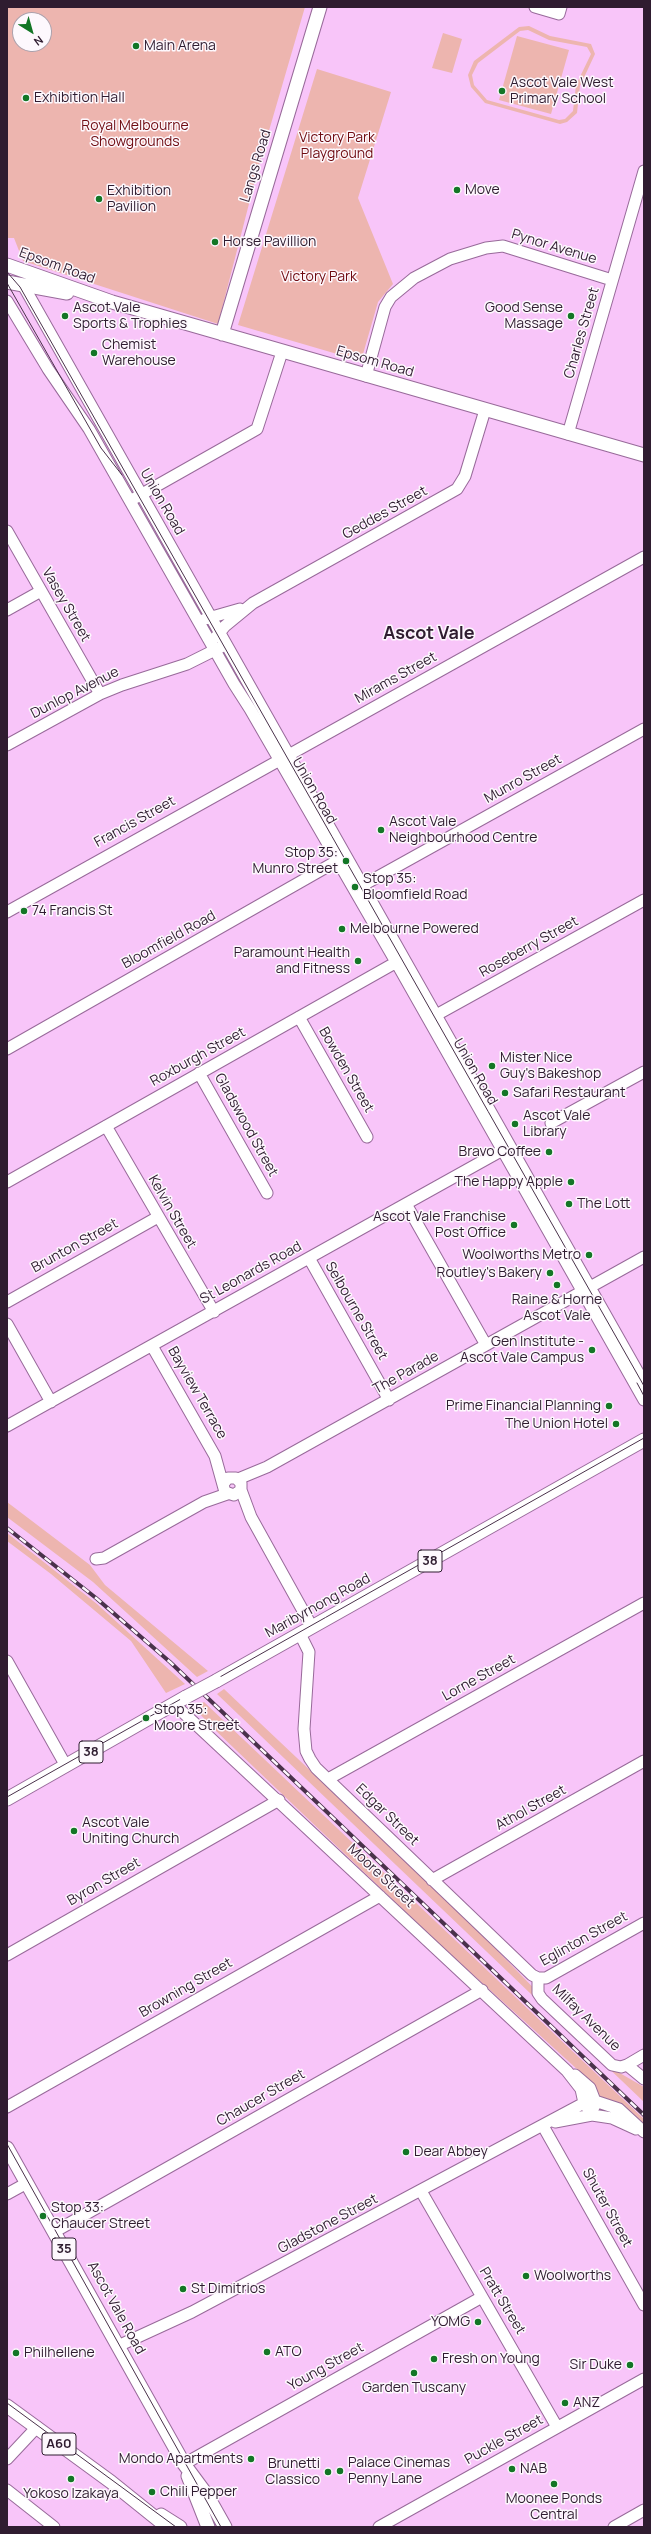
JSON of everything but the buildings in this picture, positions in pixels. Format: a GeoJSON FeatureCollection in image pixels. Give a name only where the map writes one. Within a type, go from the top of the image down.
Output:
{"type":"FeatureCollection","features":[{"type":"Feature","properties":{"kind":"main road","name":"Langs Road"},"geometry":{"type":"LineString","coordinates":[[222,334],[320,7]]}},
{"type":"Feature","properties":{"kind":"main road","name":"Epsom Road"},"geometry":{"type":"LineString","coordinates":[[7,266],[97,298],[644,455]]}},
{"type":"Feature","properties":{"kind":"main road"},"geometry":{"type":"LineString","coordinates":[[7,266],[23,285]]}},
{"type":"Feature","properties":{"kind":"main road","name":"Epsom Road"},"geometry":{"type":"LineString","coordinates":[[7,282],[97,298]]}},
{"type":"Feature","properties":{"kind":"main road","name":"Maribyrnong Road"},"geometry":{"type":"LineString","coordinates":[[7,1800],[186,1697],[644,1440]]}},
{"type":"Feature","properties":{"kind":"main road","name":"Ascot Vale Road"},"geometry":{"type":"LineString","coordinates":[[7,2148],[184,2464],[207,2495],[225,2527]]}},
{"type":"Feature","properties":{"kind":"main road","name":"A60"},"geometry":{"type":"LineString","coordinates":[[7,2406],[111,2482],[167,2527]]}},
{"type":"Feature","properties":{"kind":"main road","name":"Ascot Vale Road"},"geometry":{"type":"LineString","coordinates":[[184,2464],[208,2527]]}},
{"type":"Feature","properties":{"kind":"main road","name":"A60"},"geometry":{"type":"LineString","coordinates":[[111,2482],[180,2527]]}},
{"type":"Feature","properties":{"kind":"street"},"geometry":{"type":"LineString","coordinates":[[534,7],[560,11]]}},
{"type":"Feature","properties":{"kind":"street","name":"Charles Street"},"geometry":{"type":"LineString","coordinates":[[568,434],[644,171]]}},
{"type":"Feature","properties":{"kind":"street","name":"Pynor Avenue"},"geometry":{"type":"LineString","coordinates":[[366,376],[385,307],[391,297],[414,278],[450,259],[486,248],[503,246],[612,280]]}},
{"type":"Feature","properties":{"kind":"street","name":"Union Road"},"geometry":{"type":"LineString","coordinates":[[23,285],[222,640],[284,758],[586,1289],[644,1400]]}},
{"type":"Feature","properties":{"kind":"street","name":"Union Road"},"geometry":{"type":"LineString","coordinates":[[7,301],[48,369],[89,429],[211,645],[284,758]]}},
{"type":"Feature","properties":{"kind":"street"},"geometry":{"type":"LineString","coordinates":[[129,501],[257,428],[282,352]]}},
{"type":"Feature","properties":{"kind":"street","name":"Geddes Street"},"geometry":{"type":"LineString","coordinates":[[198,622],[209,617],[217,617],[253,603],[457,489],[465,476],[485,410]]}},
{"type":"Feature","properties":{"kind":"street"},"geometry":{"type":"LineString","coordinates":[[89,429],[100,423]]}},
{"type":"Feature","properties":{"kind":"street","name":"Vasey Street"},"geometry":{"type":"LineString","coordinates":[[7,531],[100,694]]}},
{"type":"Feature","properties":{"kind":"street","name":"Mirams Street"},"geometry":{"type":"LineString","coordinates":[[284,758],[644,557]]}},
{"type":"Feature","properties":{"kind":"street"},"geometry":{"type":"LineString","coordinates":[[7,610],[41,591]]}},
{"type":"Feature","properties":{"kind":"street","name":"Geddes Street"},"geometry":{"type":"LineString","coordinates":[[222,640],[223,627],[253,603]]}},
{"type":"Feature","properties":{"kind":"street","name":"Dunlop Avenue"},"geometry":{"type":"LineString","coordinates":[[7,745],[100,694],[186,664],[211,645],[222,640]]}},
{"type":"Feature","properties":{"kind":"street","name":"Munro Street"},"geometry":{"type":"LineString","coordinates":[[358,888],[644,729]]}},
{"type":"Feature","properties":{"kind":"street","name":"Francis Street"},"geometry":{"type":"LineString","coordinates":[[7,912],[284,758]]}},
{"type":"Feature","properties":{"kind":"street","name":"Bloomfield Road"},"geometry":{"type":"LineString","coordinates":[[7,1048],[342,859]]}},
{"type":"Feature","properties":{"kind":"street","name":"Roseberry Street"},"geometry":{"type":"LineString","coordinates":[[432,1018],[644,900]]}},
{"type":"Feature","properties":{"kind":"street","name":"Roxburgh Street"},"geometry":{"type":"LineString","coordinates":[[7,1182],[400,960]]}},
{"type":"Feature","properties":{"kind":"street","name":"Bowden Street"},"geometry":{"type":"LineString","coordinates":[[299,1017],[367,1137]]}},
{"type":"Feature","properties":{"kind":"street"},"geometry":{"type":"LineString","coordinates":[[551,1123],[644,1072]]}},
{"type":"Feature","properties":{"kind":"street","name":"Gladswood Street"},"geometry":{"type":"LineString","coordinates":[[199,1073],[267,1193]]}},
{"type":"Feature","properties":{"kind":"street","name":"Kelvin Street"},"geometry":{"type":"LineString","coordinates":[[106,1126],[214,1312]]}},
{"type":"Feature","properties":{"kind":"street","name":"St Leonards Road"},"geometry":{"type":"LineString","coordinates":[[7,1426],[506,1148]]}},
{"type":"Feature","properties":{"kind":"street"},"geometry":{"type":"LineString","coordinates":[[406,1204],[486,1346]]}},
{"type":"Feature","properties":{"kind":"street","name":"Brunton Street"},"geometry":{"type":"LineString","coordinates":[[7,1302],[158,1217]]}},
{"type":"Feature","properties":{"kind":"street","name":"The Parade"},"geometry":{"type":"LineString","coordinates":[[96,1559],[104,1558],[486,1346],[644,1256]]}},
{"type":"Feature","properties":{"kind":"street","name":"Selbourne Street"},"geometry":{"type":"LineString","coordinates":[[309,1258],[389,1400]]}},
{"type":"Feature","properties":{"kind":"street","name":"Union Road"},"geometry":{"type":"LineString","coordinates":[[586,1289],[644,1382]]}},
{"type":"Feature","properties":{"kind":"street"},"geometry":{"type":"LineString","coordinates":[[7,1324],[51,1402]]}},
{"type":"Feature","properties":{"kind":"street","name":"Bayview Terrace"},"geometry":{"type":"LineString","coordinates":[[152,1346],[312,1627]]}},
{"type":"Feature","properties":{"kind":"street","name":"Lorne Street"},"geometry":{"type":"LineString","coordinates":[[328,1779],[644,1603]]}},
{"type":"Feature","properties":{"kind":"street","name":"Edgar Street"},"geometry":{"type":"LineString","coordinates":[[300,1634],[307,1646],[309,1659],[304,1729],[306,1751],[316,1768],[526,1970],[538,1978]]}},
{"type":"Feature","properties":{"kind":"street"},"geometry":{"type":"LineString","coordinates":[[7,1660],[66,1766]]}},
{"type":"Feature","properties":{"kind":"street","name":"Moore Street"},"geometry":{"type":"LineString","coordinates":[[174,1704],[279,1800],[567,2071],[590,2102],[592,2115]]}},
{"type":"Feature","properties":{"kind":"street","name":"Athol Street"},"geometry":{"type":"LineString","coordinates":[[432,1880],[644,1761]]}},
{"type":"Feature","properties":{"kind":"street","name":"Byron Street"},"geometry":{"type":"LineString","coordinates":[[7,1955],[279,1800]]}},
{"type":"Feature","properties":{"kind":"street","name":"Browning Street"},"geometry":{"type":"LineString","coordinates":[[7,2107],[380,1896]]}},
{"type":"Feature","properties":{"kind":"street","name":"Eglinton Street"},"geometry":{"type":"LineString","coordinates":[[538,1978],[551,1975],[644,1923]]}},
{"type":"Feature","properties":{"kind":"street","name":"Milfay Avenue"},"geometry":{"type":"LineString","coordinates":[[538,1978],[538,1993],[542,1999],[612,2065],[621,2067],[627,2065],[644,2079]]}},
{"type":"Feature","properties":{"kind":"street","name":"Chaucer Street"},"geometry":{"type":"LineString","coordinates":[[54,2232],[482,1990]]}},
{"type":"Feature","properties":{"kind":"street"},"geometry":{"type":"LineString","coordinates":[[627,2065],[644,2055]]}},
{"type":"Feature","properties":{"kind":"street"},"geometry":{"type":"LineString","coordinates":[[590,2102],[619,2109],[644,2133]]}},
{"type":"Feature","properties":{"kind":"street","name":"Gladstone Street"},"geometry":{"type":"LineString","coordinates":[[118,2346],[192,2312],[590,2102]]}},
{"type":"Feature","properties":{"kind":"street"},"geometry":{"type":"LineString","coordinates":[[592,2115],[612,2118],[644,2133]]}},
{"type":"Feature","properties":{"kind":"street","name":"Gladstone Street"},"geometry":{"type":"LineString","coordinates":[[546,2124],[592,2115]]}},
{"type":"Feature","properties":{"kind":"street","name":"Shuter Street"},"geometry":{"type":"LineString","coordinates":[[546,2124],[644,2305]]}},
{"type":"Feature","properties":{"kind":"street"},"geometry":{"type":"LineString","coordinates":[[7,2194],[26,2183]]}},
{"type":"Feature","properties":{"kind":"street","name":"Pratt Street"},"geometry":{"type":"LineString","coordinates":[[422,2191],[557,2427]]}},
{"type":"Feature","properties":{"kind":"street","name":"Young Street"},"geometry":{"type":"LineString","coordinates":[[184,2464],[482,2297]]}},
{"type":"Feature","properties":{"kind":"street","name":"Puckle Street"},"geometry":{"type":"LineString","coordinates":[[379,2527],[644,2379]]}},
{"type":"Feature","properties":{"kind":"street"},"geometry":{"type":"LineString","coordinates":[[7,2459],[37,2427]]}},
{"type":"Feature","properties":{"kind":"street"},"geometry":{"type":"LineString","coordinates":[[7,2490],[54,2527]]}},
{"type":"Feature","properties":{"kind":"street"},"geometry":{"type":"LineString","coordinates":[[621,2525],[644,2510]]}},
{"type":"Feature","properties":{"kind":"green space","name":"Royal Melbourne Showgrounds"},"geometry":{"type":"Polygon","coordinates":[[[7,7],[305,7],[259,165],[218,324],[23,261],[14,238],[7,238],[7,7]]]}},
{"type":"Feature","properties":{"kind":"green space"},"geometry":{"type":"Polygon","coordinates":[[[529,26],[550,36],[591,44],[595,54],[580,86],[577,113],[567,122],[560,124],[485,103],[471,87],[468,75],[474,61],[519,27],[529,26]],[[528,30],[520,31],[478,63],[472,75],[474,85],[487,100],[559,120],[565,119],[573,111],[576,85],[591,54],[587,47],[549,40],[528,30]]]}},
{"type":"Feature","properties":{"kind":"green space"},"geometry":{"type":"Polygon","coordinates":[[[443,33],[462,39],[452,73],[432,68],[443,33]]]}},
{"type":"Feature","properties":{"kind":"green space"},"geometry":{"type":"Polygon","coordinates":[[[517,36],[569,50],[551,114],[499,100],[517,36]]]}},
{"type":"Feature","properties":{"kind":"green space","name":"Victory Park"},"geometry":{"type":"Polygon","coordinates":[[[317,69],[391,92],[358,198],[393,284],[378,302],[361,361],[238,325],[317,69]]]}},
{"type":"Feature","properties":{"kind":"green space"},"geometry":{"type":"Polygon","coordinates":[[[7,1502],[90,1565],[105,1585],[208,1671],[197,1677],[93,1582],[7,1517],[7,1502]]]}},
{"type":"Feature","properties":{"kind":"green space"},"geometry":{"type":"Polygon","coordinates":[[[7,1533],[97,1604],[185,1684],[166,1693],[131,1641],[51,1574],[7,1541],[7,1533]]]}},
{"type":"Feature","properties":{"kind":"green space"},"geometry":{"type":"Polygon","coordinates":[[[224,1689],[460,1912],[611,2068],[644,2087],[644,2102],[217,1694],[224,1689]]]}},
{"type":"Feature","properties":{"kind":"green space"},"geometry":{"type":"Polygon","coordinates":[[[204,1702],[644,2119],[644,2124],[630,2111],[600,2099],[589,2080],[435,1940],[214,1729],[197,1711],[196,1706],[204,1702]]]}},
{"type":"Feature","properties":{"kind":"tram line"},"geometry":{"type":"LineString","coordinates":[[7,272],[20,287],[644,1386]]}},
{"type":"Feature","properties":{"kind":"tram line"},"geometry":{"type":"LineString","coordinates":[[7,283],[101,448],[122,475]]}},
{"type":"Feature","properties":{"kind":"tram line"},"geometry":{"type":"LineString","coordinates":[[637,1383],[644,1396]]}},
{"type":"Feature","properties":{"kind":"tram line"},"geometry":{"type":"LineString","coordinates":[[7,1797],[644,1438]]}},
{"type":"Feature","properties":{"kind":"tram line"},"geometry":{"type":"LineString","coordinates":[[7,2144],[221,2527]]}},
{"type":"Feature","properties":{"kind":"tram line"},"geometry":{"type":"LineString","coordinates":[[7,2403],[176,2527]]}},
{"type":"Feature","properties":{"kind":"railway"},"geometry":{"type":"LineString","coordinates":[[7,1528],[96,1598],[170,1662],[644,2115]]}},
{"type":"Feature","properties":{"kind":"place","name":"Main Arena"},"geometry":{"type":"Point","coordinates":[136,46]}},
{"type":"Feature","properties":{"kind":"place","name":"Ascot Vale West Primary School"},"geometry":{"type":"Point","coordinates":[502,91]}},
{"type":"Feature","properties":{"kind":"place","name":"Exhibition Hall"},"geometry":{"type":"Point","coordinates":[26,98]}},
{"type":"Feature","properties":{"kind":"place","name":"Move"},"geometry":{"type":"Point","coordinates":[457,190]}},
{"type":"Feature","properties":{"kind":"place","name":"Exhibition Pavilion"},"geometry":{"type":"Point","coordinates":[99,199]}},
{"type":"Feature","properties":{"kind":"place","name":"Horse Pavillion"},"geometry":{"type":"Point","coordinates":[215,242]}},
{"type":"Feature","properties":{"kind":"place","name":"Ascot Vale Sports & Trophies"},"geometry":{"type":"Point","coordinates":[65,316]}},
{"type":"Feature","properties":{"kind":"place","name":"Good Sense Massage"},"geometry":{"type":"Point","coordinates":[571,316]}},
{"type":"Feature","properties":{"kind":"place","name":"Chemist Warehouse"},"geometry":{"type":"Point","coordinates":[94,353]}},
{"type":"Feature","properties":{"kind":"place","name":"Ascot Vale Neighbourhood Centre"},"geometry":{"type":"Point","coordinates":[381,830]}},
{"type":"Feature","properties":{"kind":"place","name":"Stop 35: Munro Street"},"geometry":{"type":"Point","coordinates":[346,861]}},
{"type":"Feature","properties":{"kind":"place","name":"Stop 35: Bloomfield Road"},"geometry":{"type":"Point","coordinates":[355,887]}},
{"type":"Feature","properties":{"kind":"place","name":"74 Francis St"},"geometry":{"type":"Point","coordinates":[24,911]}},
{"type":"Feature","properties":{"kind":"place","name":"Melbourne Powered"},"geometry":{"type":"Point","coordinates":[342,929]}},
{"type":"Feature","properties":{"kind":"place","name":"Paramount Health and Fitness"},"geometry":{"type":"Point","coordinates":[358,961]}},
{"type":"Feature","properties":{"kind":"place","name":"Mister Nice Guy's Bakeshop"},"geometry":{"type":"Point","coordinates":[492,1066]}},
{"type":"Feature","properties":{"kind":"place","name":"Safari Restaurant"},"geometry":{"type":"Point","coordinates":[505,1093]}},
{"type":"Feature","properties":{"kind":"place","name":"Ascot Vale Library"},"geometry":{"type":"Point","coordinates":[515,1124]}},
{"type":"Feature","properties":{"kind":"place","name":"Bravo Coffee"},"geometry":{"type":"Point","coordinates":[549,1152]}},
{"type":"Feature","properties":{"kind":"place","name":"The Happy Apple"},"geometry":{"type":"Point","coordinates":[571,1182]}},
{"type":"Feature","properties":{"kind":"place","name":"The Lott"},"geometry":{"type":"Point","coordinates":[569,1204]}},
{"type":"Feature","properties":{"kind":"place","name":"Ascot Vale Franchise Post Office"},"geometry":{"type":"Point","coordinates":[514,1225]}},
{"type":"Feature","properties":{"kind":"place","name":"Woolworths Metro"},"geometry":{"type":"Point","coordinates":[589,1255]}},
{"type":"Feature","properties":{"kind":"place","name":"Routley's Bakery"},"geometry":{"type":"Point","coordinates":[550,1273]}},
{"type":"Feature","properties":{"kind":"place","name":"Raine & Horne Ascot Vale"},"geometry":{"type":"Point","coordinates":[557,1285]}},
{"type":"Feature","properties":{"kind":"place","name":"Gen Institute - Ascot Vale Campus"},"geometry":{"type":"Point","coordinates":[592,1350]}},
{"type":"Feature","properties":{"kind":"place","name":"Prime Financial Planning"},"geometry":{"type":"Point","coordinates":[609,1406]}},
{"type":"Feature","properties":{"kind":"place","name":"The Union Hotel"},"geometry":{"type":"Point","coordinates":[616,1424]}},
{"type":"Feature","properties":{"kind":"place","name":"Stop 35: Moore Street"},"geometry":{"type":"Point","coordinates":[146,1718]}},
{"type":"Feature","properties":{"kind":"place","name":"Ascot Vale Uniting Church"},"geometry":{"type":"Point","coordinates":[74,1831]}},
{"type":"Feature","properties":{"kind":"place","name":"Dear Abbey"},"geometry":{"type":"Point","coordinates":[406,2152]}},
{"type":"Feature","properties":{"kind":"place","name":"Stop 33: Chaucer Street"},"geometry":{"type":"Point","coordinates":[43,2216]}},
{"type":"Feature","properties":{"kind":"place","name":"Woolworths"},"geometry":{"type":"Point","coordinates":[526,2276]}},
{"type":"Feature","properties":{"kind":"place","name":"St Dimitrios"},"geometry":{"type":"Point","coordinates":[183,2289]}},
{"type":"Feature","properties":{"kind":"place","name":"YOMG"},"geometry":{"type":"Point","coordinates":[478,2322]}},
{"type":"Feature","properties":{"kind":"place","name":"ATO"},"geometry":{"type":"Point","coordinates":[267,2352]}},
{"type":"Feature","properties":{"kind":"place","name":"Philhellene"},"geometry":{"type":"Point","coordinates":[16,2353]}},
{"type":"Feature","properties":{"kind":"place","name":"Fresh on Young"},"geometry":{"type":"Point","coordinates":[434,2359]}},
{"type":"Feature","properties":{"kind":"place","name":"Sir Duke"},"geometry":{"type":"Point","coordinates":[630,2365]}},
{"type":"Feature","properties":{"kind":"place","name":"Garden Tuscany"},"geometry":{"type":"Point","coordinates":[414,2373]}},
{"type":"Feature","properties":{"kind":"place","name":"ANZ"},"geometry":{"type":"Point","coordinates":[565,2403]}},
{"type":"Feature","properties":{"kind":"place","name":"Mondo Apartments"},"geometry":{"type":"Point","coordinates":[251,2459]}},
{"type":"Feature","properties":{"kind":"place","name":"NAB"},"geometry":{"type":"Point","coordinates":[512,2469]}},
{"type":"Feature","properties":{"kind":"place","name":"Palace Cinemas Penny Lane"},"geometry":{"type":"Point","coordinates":[340,2471]}},
{"type":"Feature","properties":{"kind":"place","name":"Brunetti Classico"},"geometry":{"type":"Point","coordinates":[328,2472]}},
{"type":"Feature","properties":{"kind":"place","name":"Yokoso Izakaya"},"geometry":{"type":"Point","coordinates":[71,2479]}},
{"type":"Feature","properties":{"kind":"place","name":"Moonee Ponds Central"},"geometry":{"type":"Point","coordinates":[554,2484]}},
{"type":"Feature","properties":{"kind":"place","name":"Chili Pepper"},"geometry":{"type":"Point","coordinates":[152,2492]}},
{"type":"Feature","properties":{"kind":"district","name":"Ascot Vale"},"geometry":{"type":"Point","coordinates":[429,634]}},
{"type":"Feature","properties":{"kind":"park label","name":"Victory Park Playground"},"geometry":{"type":"Point","coordinates":[337,146]}}]}
